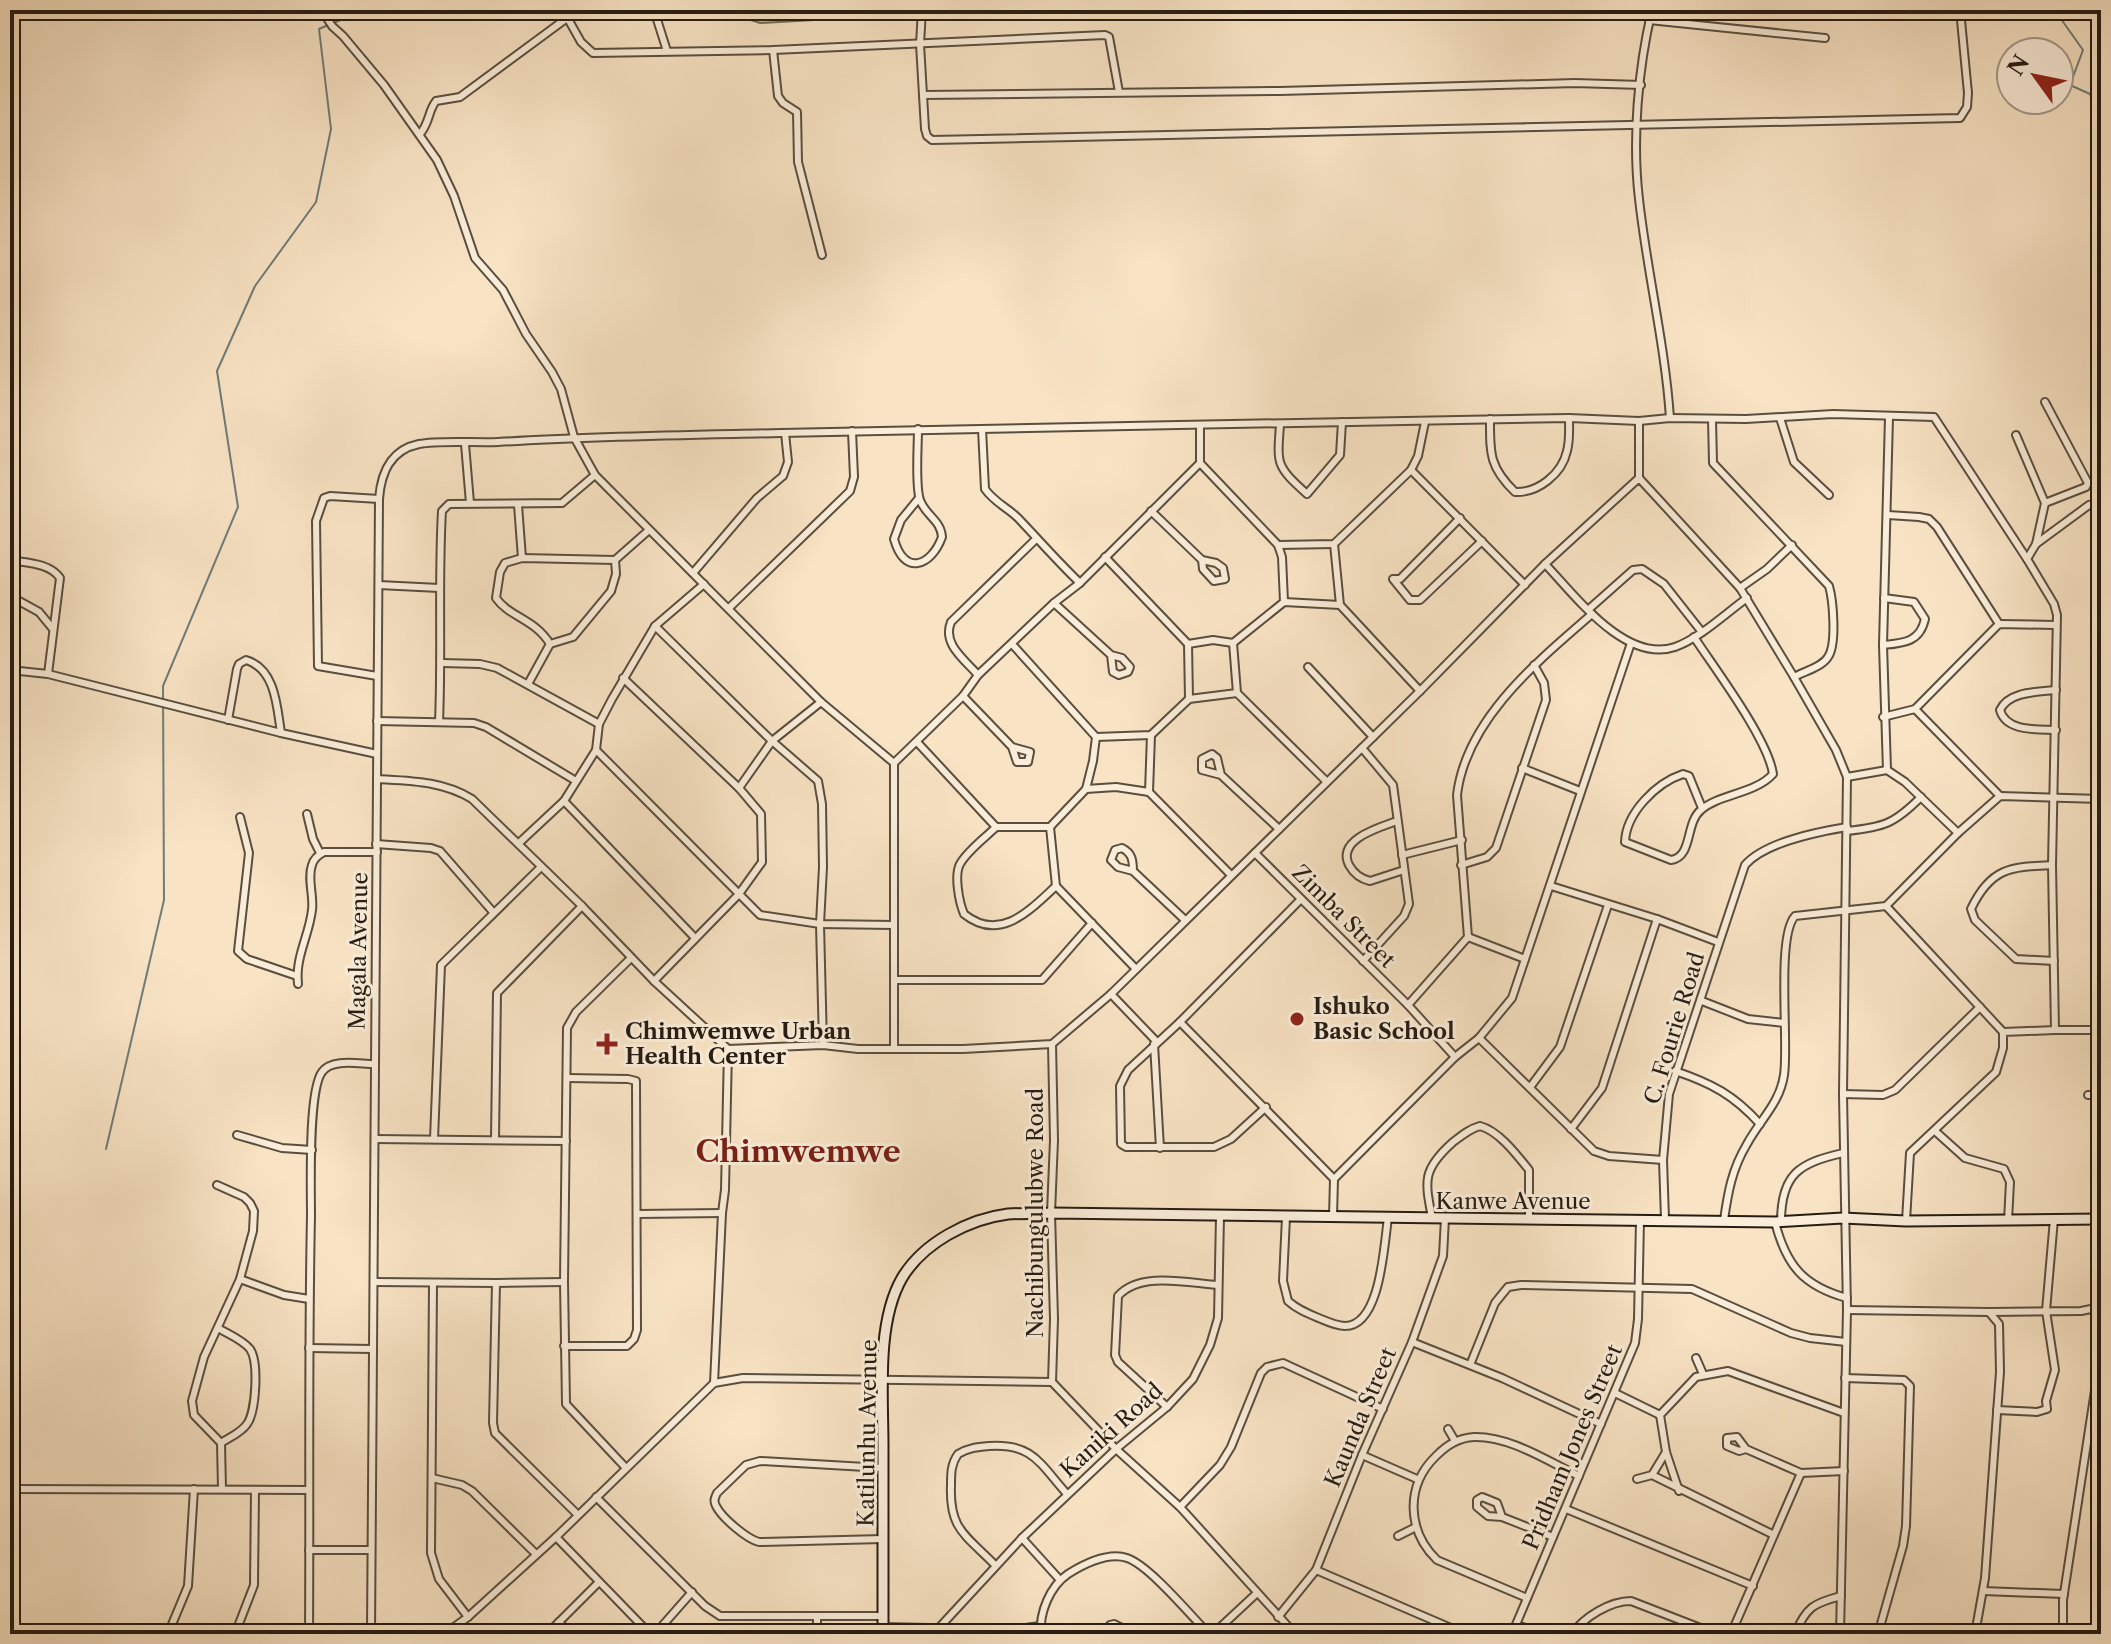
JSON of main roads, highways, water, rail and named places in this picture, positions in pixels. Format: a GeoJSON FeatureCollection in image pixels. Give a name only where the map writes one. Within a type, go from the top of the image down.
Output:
{"type":"FeatureCollection","features":[{"type":"Feature","properties":{"kind":"main road","name":"Kanwe Avenue"},"geometry":{"type":"LineString","coordinates":[[931,1246],[956,1231],[994,1217],[1051,1213],[1778,1222],[1843,1218],[1906,1221],[2101,1219]]}},
{"type":"Feature","properties":{"kind":"main road","name":"Katilunhu Avenue"},"geometry":{"type":"LineString","coordinates":[[883,1626],[883,1380],[888,1318],[903,1277],[931,1246]]}},
{"type":"Feature","properties":{"kind":"waterway"},"geometry":{"type":"LineString","coordinates":[[334,23],[362,10]]}},
{"type":"Feature","properties":{"kind":"waterway"},"geometry":{"type":"LineString","coordinates":[[2065,10],[2061,19],[2083,50],[2070,85],[2090,94],[2101,131]]}},
{"type":"Feature","properties":{"kind":"waterway"},"geometry":{"type":"LineString","coordinates":[[106,1149],[164,900],[163,686],[238,507],[217,371],[255,286],[316,202],[331,129],[319,29],[328,25]]}},
{"type":"Feature","properties":{"kind":"place","name":"Ishuko Basic School"},"geometry":{"type":"Point","coordinates":[1297,1019]}},
{"type":"Feature","properties":{"kind":"place","name":"Chimwemwe Urban Health Center"},"geometry":{"type":"Point","coordinates":[607,1044]}},
{"type":"Feature","properties":{"kind":"district","name":"Chimwemwe"},"geometry":{"type":"Point","coordinates":[798,1152]}}]}
